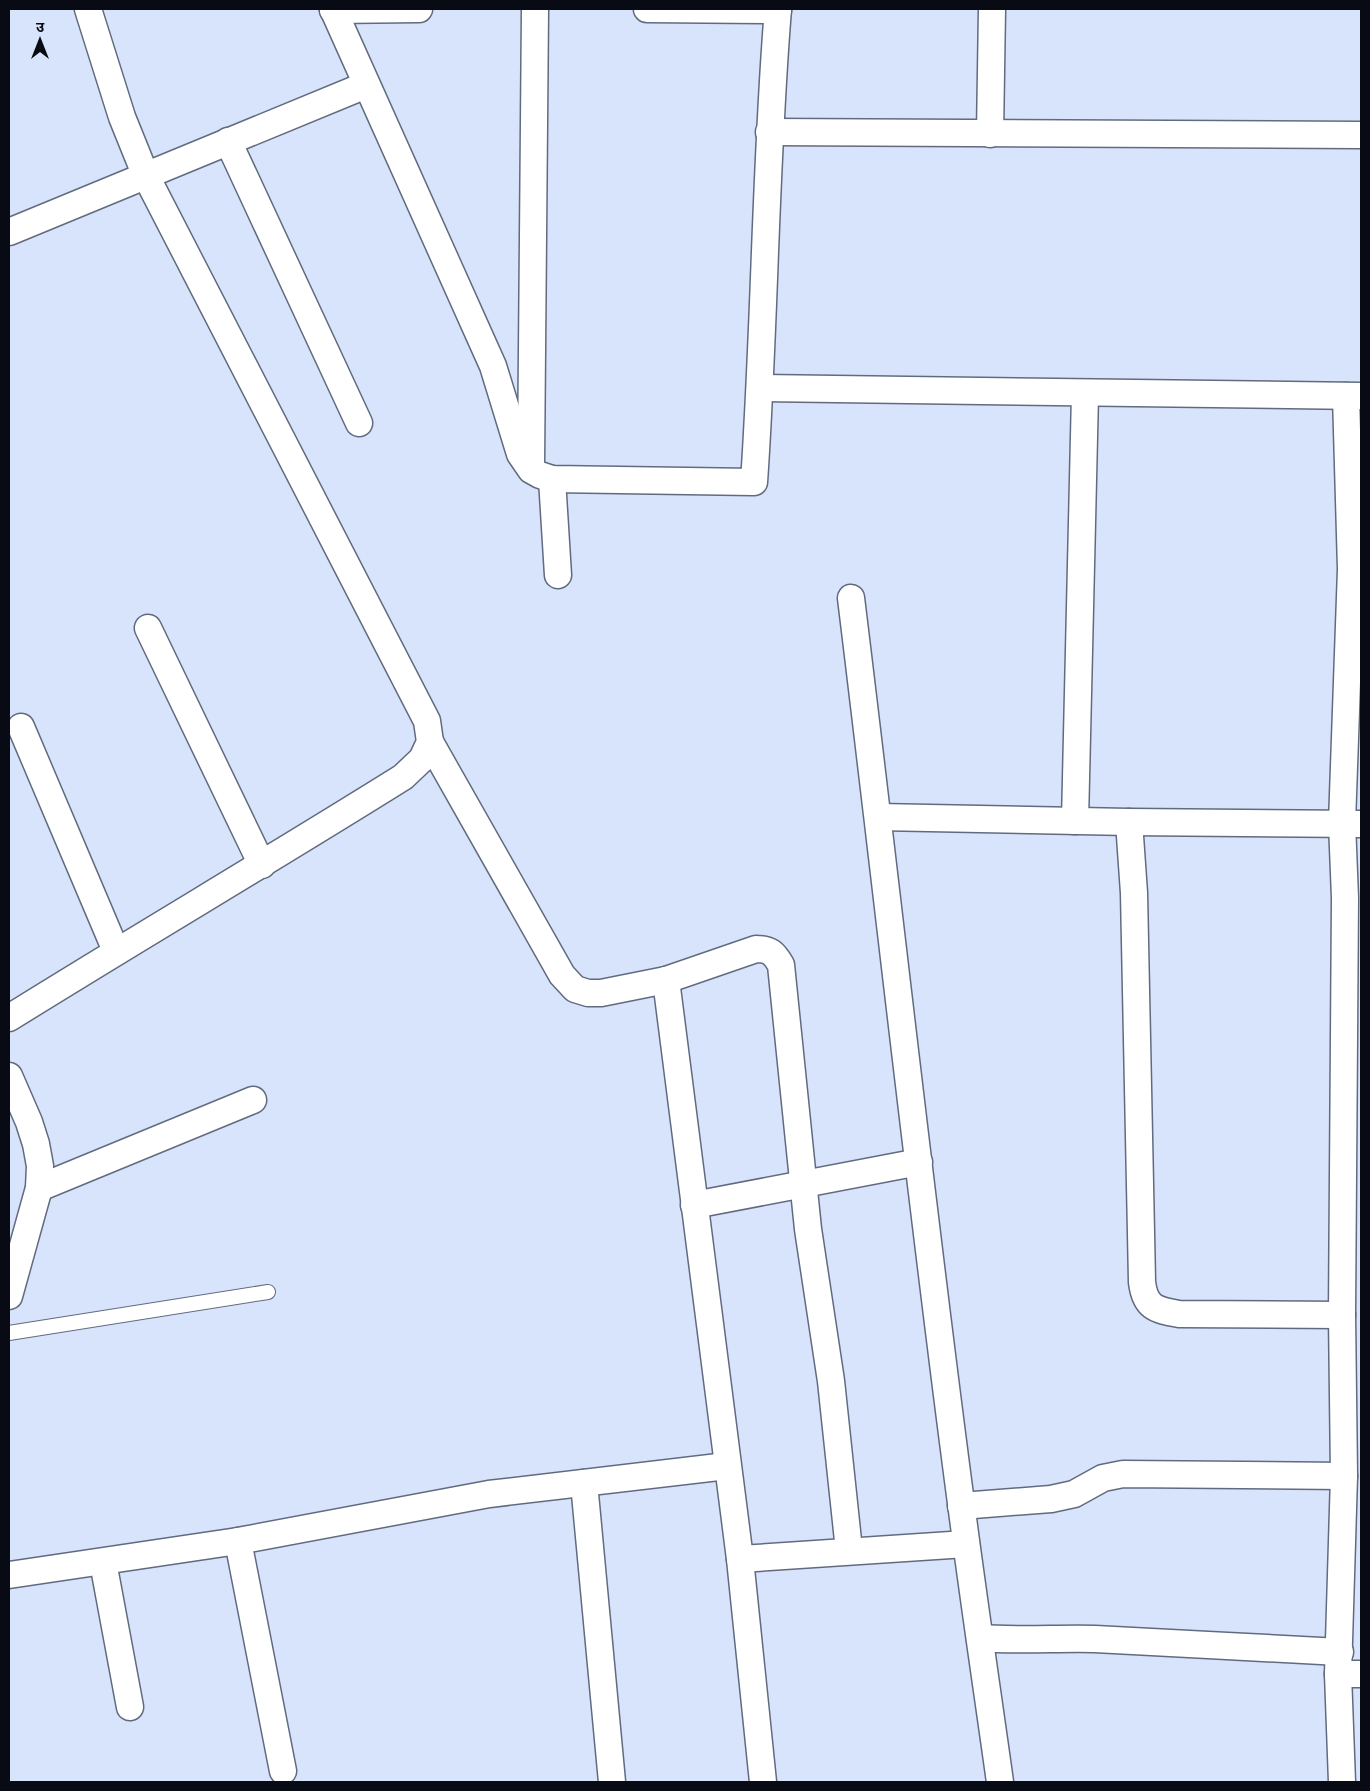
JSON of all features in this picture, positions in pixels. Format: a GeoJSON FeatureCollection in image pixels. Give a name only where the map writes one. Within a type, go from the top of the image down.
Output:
{"type":"FeatureCollection","features":[{"type":"Feature","properties":{"kind":"street"},"geometry":{"type":"LineString","coordinates":[[88,9],[122,117],[145,174],[427,721],[430,742],[562,975],[575,989],[588,993],[601,993],[666,980],[756,949],[765,949],[781,965],[808,1229],[831,1381],[850,1550]]}},
{"type":"Feature","properties":{"kind":"street"},"geometry":{"type":"LineString","coordinates":[[419,9],[333,9],[493,366],[520,454],[542,474],[754,482],[760,388],[770,132],[778,9],[647,9]]}},
{"type":"Feature","properties":{"kind":"street"},"geometry":{"type":"LineString","coordinates":[[535,9],[542,474],[558,575]]}},
{"type":"Feature","properties":{"kind":"street"},"geometry":{"type":"LineString","coordinates":[[990,134],[992,9]]}},
{"type":"Feature","properties":{"kind":"street"},"geometry":{"type":"LineString","coordinates":[[9,232],[145,174],[366,85]]}},
{"type":"Feature","properties":{"kind":"street"},"geometry":{"type":"LineString","coordinates":[[770,132],[1361,135]]}},
{"type":"Feature","properties":{"kind":"street"},"geometry":{"type":"LineString","coordinates":[[228,141],[359,424]]}},
{"type":"Feature","properties":{"kind":"street"},"geometry":{"type":"LineString","coordinates":[[760,388],[1084,394],[1354,396],[1351,569],[1352,823],[1344,918],[1342,1315],[1346,1667],[1342,1782]]}},
{"type":"Feature","properties":{"kind":"street"},"geometry":{"type":"LineString","coordinates":[[1074,821],[1084,394]]}},
{"type":"Feature","properties":{"kind":"street"},"geometry":{"type":"LineString","coordinates":[[851,598],[961,1506],[1000,1782]]}},
{"type":"Feature","properties":{"kind":"street"},"geometry":{"type":"LineString","coordinates":[[148,628],[262,865]]}},
{"type":"Feature","properties":{"kind":"street"},"geometry":{"type":"LineString","coordinates":[[21,727],[116,951]]}},
{"type":"Feature","properties":{"kind":"street"},"geometry":{"type":"LineString","coordinates":[[9,1018],[403,777],[422,759],[430,742]]}},
{"type":"Feature","properties":{"kind":"street"},"geometry":{"type":"LineString","coordinates":[[878,817],[1129,822],[1352,823]]}},
{"type":"Feature","properties":{"kind":"street"},"geometry":{"type":"LineString","coordinates":[[1129,822],[1134,893],[1142,1282],[1144,1297],[1152,1306],[1162,1312],[1179,1314],[1342,1315]]}},
{"type":"Feature","properties":{"kind":"street"},"geometry":{"type":"LineString","coordinates":[[666,980],[740,1559],[763,1782]]}},
{"type":"Feature","properties":{"kind":"street"},"geometry":{"type":"LineString","coordinates":[[9,1076],[29,1122],[40,1166],[39,1188],[13,1265],[9,1296]]}},
{"type":"Feature","properties":{"kind":"street"},"geometry":{"type":"LineString","coordinates":[[39,1188],[253,1100]]}},
{"type":"Feature","properties":{"kind":"street"},"geometry":{"type":"LineString","coordinates":[[694,1205],[919,1162]]}},
{"type":"Feature","properties":{"kind":"street"},"geometry":{"type":"LineString","coordinates":[[9,1575],[238,1541],[489,1494],[727,1466]]}},
{"type":"Feature","properties":{"kind":"street"},"geometry":{"type":"LineString","coordinates":[[961,1506],[1051,1499],[1074,1494],[1103,1478],[1123,1474],[1344,1476]]}},
{"type":"Feature","properties":{"kind":"street"},"geometry":{"type":"LineString","coordinates":[[584,1483],[612,1782]]}},
{"type":"Feature","properties":{"kind":"street"},"geometry":{"type":"LineString","coordinates":[[238,1541],[283,1771]]}},
{"type":"Feature","properties":{"kind":"street"},"geometry":{"type":"LineString","coordinates":[[740,1559],[850,1550],[966,1544]]}},
{"type":"Feature","properties":{"kind":"street"},"geometry":{"type":"LineString","coordinates":[[103,1562],[130,1707]]}},
{"type":"Feature","properties":{"kind":"street"},"geometry":{"type":"LineString","coordinates":[[980,1638],[1011,1640],[1050,1638],[1094,1639],[1346,1667]]}},
{"type":"Feature","properties":{"kind":"lane"},"geometry":{"type":"LineString","coordinates":[[9,1334],[268,1292]]}}]}
